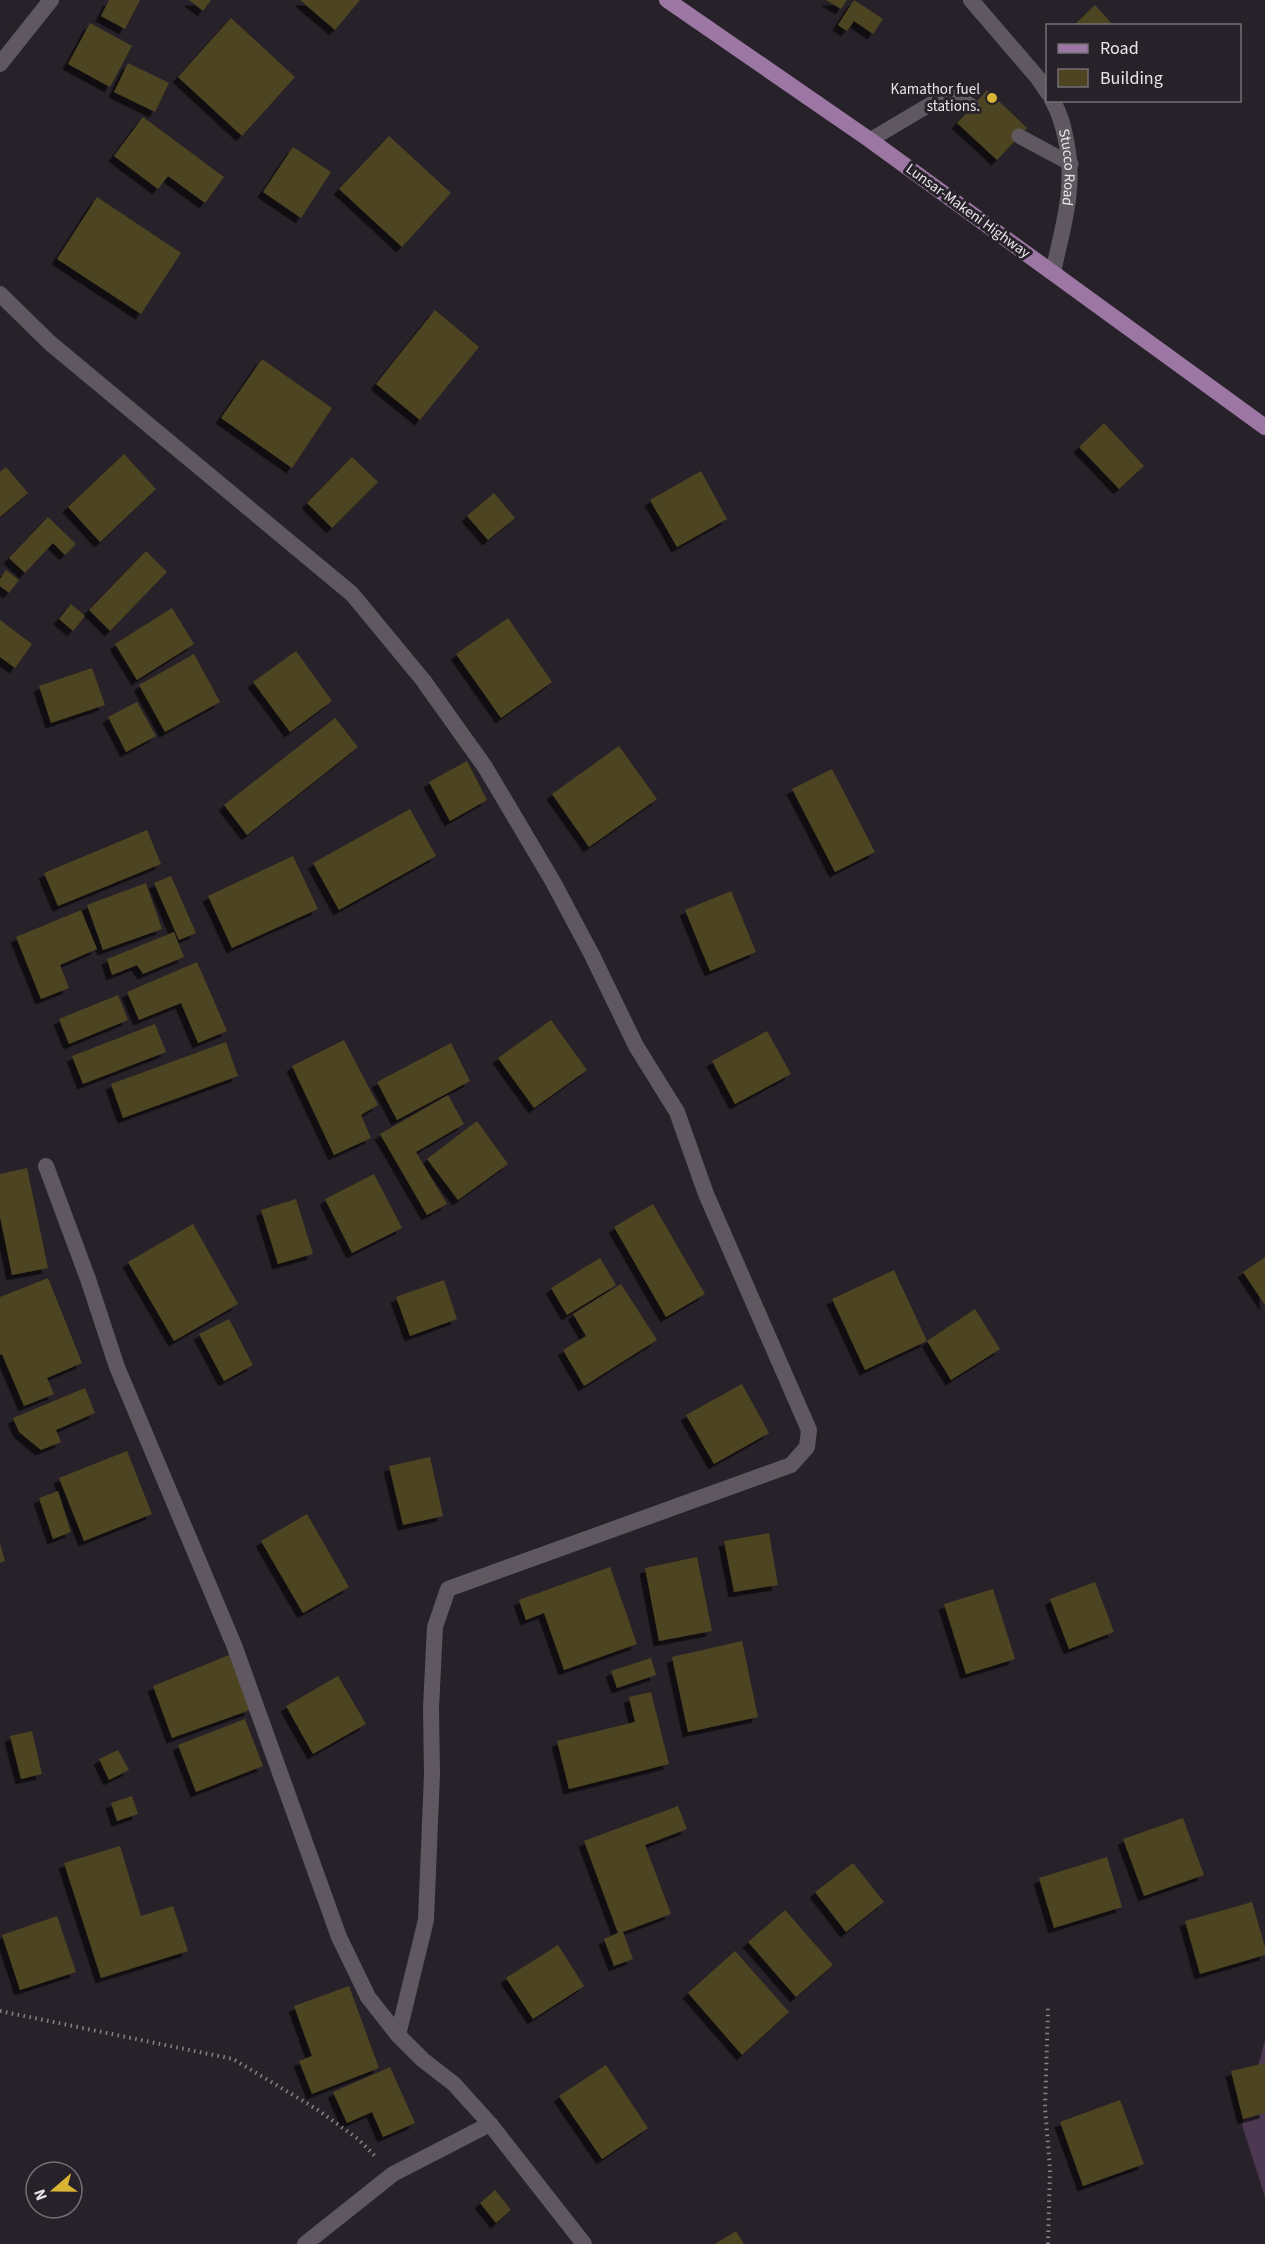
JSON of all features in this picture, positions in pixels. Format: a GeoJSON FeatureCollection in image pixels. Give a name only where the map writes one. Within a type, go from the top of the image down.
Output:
{"type":"FeatureCollection","features":[{"type":"Feature","properties":{"kind":"main road","name":"Lunsar-Makeni Highway"},"geometry":{"type":"LineString","coordinates":[[667,0],[870,140],[1265,427]]}},
{"type":"Feature","properties":{"kind":"street"},"geometry":{"type":"LineString","coordinates":[[0,64],[51,0]]}},
{"type":"Feature","properties":{"kind":"street"},"geometry":{"type":"LineString","coordinates":[[971,0],[1038,78],[1046,91]]}},
{"type":"Feature","properties":{"kind":"street","name":"Stucco Road"},"geometry":{"type":"LineString","coordinates":[[1053,102],[1060,113],[1071,164],[1069,201],[1053,272]]}},
{"type":"Feature","properties":{"kind":"street"},"geometry":{"type":"LineString","coordinates":[[0,294],[50,343],[352,594],[423,680],[485,767],[552,880],[592,955],[636,1046],[677,1112],[706,1194],[809,1430],[807,1447],[791,1465],[448,1589],[435,1627],[430,1708],[432,1774],[426,1920],[398,2035]]}},
{"type":"Feature","properties":{"kind":"street"},"geometry":{"type":"LineString","coordinates":[[46,1166],[117,1367],[234,1645],[339,1937],[368,1997],[398,2035],[423,2060],[454,2084],[490,2124],[584,2244]]}},
{"type":"Feature","properties":{"kind":"street"},"geometry":{"type":"LineString","coordinates":[[305,2244],[393,2174],[490,2124]]}},
{"type":"Feature","properties":{"kind":"lane"},"geometry":{"type":"LineString","coordinates":[[870,140],[941,98],[957,96],[972,106]]}},
{"type":"Feature","properties":{"kind":"lane"},"geometry":{"type":"LineString","coordinates":[[1019,136],[1071,164]]}},
{"type":"Feature","properties":{"kind":"path"},"geometry":{"type":"LineString","coordinates":[[1048,2008],[1045,2108],[1050,2169],[1048,2244]]}},
{"type":"Feature","properties":{"kind":"path"},"geometry":{"type":"LineString","coordinates":[[0,2011],[233,2059],[318,2110],[358,2139],[393,2174]]}},
{"type":"Feature","properties":{"kind":"shaded area"},"geometry":{"type":"Polygon","coordinates":[[[1265,2040],[1265,2197],[1242,2125],[1265,2040]]]}},
{"type":"Feature","properties":{"kind":"building"},"geometry":{"type":"Polygon","coordinates":[[[109,0],[140,0],[125,29],[101,16],[109,0]]]}},
{"type":"Feature","properties":{"kind":"building"},"geometry":{"type":"Polygon","coordinates":[[[189,0],[211,0],[203,11],[189,0]]]}},
{"type":"Feature","properties":{"kind":"building"},"geometry":{"type":"Polygon","coordinates":[[[300,0],[360,0],[335,30],[300,0]]]}},
{"type":"Feature","properties":{"kind":"building"},"geometry":{"type":"Polygon","coordinates":[[[826,0],[847,0],[841,9],[826,0]]]}},
{"type":"Feature","properties":{"kind":"building"},"geometry":{"type":"Polygon","coordinates":[[[854,0],[883,19],[873,34],[854,21],[847,31],[838,25],[854,0]]]}},
{"type":"Feature","properties":{"kind":"building"},"geometry":{"type":"Polygon","coordinates":[[[1095,5],[1112,24],[1075,24],[1095,5]]]}},
{"type":"Feature","properties":{"kind":"building"},"geometry":{"type":"Polygon","coordinates":[[[231,18],[295,77],[242,136],[178,77],[231,18]]]}},
{"type":"Feature","properties":{"kind":"building"},"geometry":{"type":"Polygon","coordinates":[[[90,23],[132,46],[110,87],[68,64],[90,23]]]}},
{"type":"Feature","properties":{"kind":"building"},"geometry":{"type":"Polygon","coordinates":[[[128,63],[169,83],[155,112],[114,92],[128,63]]]}},
{"type":"Feature","properties":{"kind":"building"},"geometry":{"type":"Polygon","coordinates":[[[987,90],[1027,128],[997,160],[957,123],[987,90]]]}},
{"type":"Feature","properties":{"kind":"building"},"geometry":{"type":"Polygon","coordinates":[[[143,117],[224,177],[205,203],[168,176],[158,189],[114,156],[143,117]]]}},
{"type":"Feature","properties":{"kind":"building"},"geometry":{"type":"Polygon","coordinates":[[[389,136],[451,193],[402,247],[339,189],[389,136]]]}},
{"type":"Feature","properties":{"kind":"building"},"geometry":{"type":"Polygon","coordinates":[[[293,147],[331,172],[301,218],[263,192],[293,147]]]}},
{"type":"Feature","properties":{"kind":"building"},"geometry":{"type":"Polygon","coordinates":[[[97,197],[181,253],[141,314],[57,259],[97,197]]]}},
{"type":"Feature","properties":{"kind":"building"},"geometry":{"type":"Polygon","coordinates":[[[435,310],[479,347],[420,420],[376,384],[435,310]]]}},
{"type":"Feature","properties":{"kind":"building"},"geometry":{"type":"Polygon","coordinates":[[[262,359],[332,408],[292,468],[221,418],[262,359]]]}},
{"type":"Feature","properties":{"kind":"building"},"geometry":{"type":"Polygon","coordinates":[[[1104,423],[1144,466],[1119,489],[1079,447],[1104,423]]]}},
{"type":"Feature","properties":{"kind":"building"},"geometry":{"type":"Polygon","coordinates":[[[124,454],[156,489],[100,542],[68,507],[124,454]]]}},
{"type":"Feature","properties":{"kind":"building"},"geometry":{"type":"Polygon","coordinates":[[[352,457],[378,482],[332,528],[307,503],[352,457]]]}},
{"type":"Feature","properties":{"kind":"building"},"geometry":{"type":"Polygon","coordinates":[[[6,467],[28,493],[0,517],[0,472],[6,467]]]}},
{"type":"Feature","properties":{"kind":"building"},"geometry":{"type":"Polygon","coordinates":[[[701,471],[727,519],[677,547],[650,500],[701,471]]]}},
{"type":"Feature","properties":{"kind":"building"},"geometry":{"type":"Polygon","coordinates":[[[494,493],[515,518],[488,540],[467,516],[494,493]]]}},
{"type":"Feature","properties":{"kind":"building"},"geometry":{"type":"Polygon","coordinates":[[[48,517],[76,544],[65,555],[53,543],[25,573],[9,558],[48,517]]]}},
{"type":"Feature","properties":{"kind":"building"},"geometry":{"type":"Polygon","coordinates":[[[146,551],[167,572],[110,631],[89,610],[146,551]]]}},
{"type":"Feature","properties":{"kind":"building"},"geometry":{"type":"Polygon","coordinates":[[[6,570],[19,580],[9,593],[0,586],[0,579],[6,570]]]}},
{"type":"Feature","properties":{"kind":"building"},"geometry":{"type":"Polygon","coordinates":[[[71,604],[85,616],[73,631],[59,619],[71,604]]]}},
{"type":"Feature","properties":{"kind":"building"},"geometry":{"type":"Polygon","coordinates":[[[172,608],[194,644],[137,680],[115,644],[172,608]]]}},
{"type":"Feature","properties":{"kind":"building"},"geometry":{"type":"Polygon","coordinates":[[[508,618],[552,682],[501,718],[456,654],[508,618]]]}},
{"type":"Feature","properties":{"kind":"building"},"geometry":{"type":"Polygon","coordinates":[[[0,620],[32,644],[15,668],[0,657],[0,620]]]}},
{"type":"Feature","properties":{"kind":"building"},"geometry":{"type":"Polygon","coordinates":[[[296,651],[332,701],[290,732],[253,682],[296,651]]]}},
{"type":"Feature","properties":{"kind":"building"},"geometry":{"type":"Polygon","coordinates":[[[194,654],[220,702],[165,732],[139,685],[194,654]]]}},
{"type":"Feature","properties":{"kind":"building"},"geometry":{"type":"Polygon","coordinates":[[[92,668],[105,705],[51,723],[39,686],[92,668]]]}},
{"type":"Feature","properties":{"kind":"building"},"geometry":{"type":"Polygon","coordinates":[[[137,702],[156,736],[126,752],[108,717],[137,702]]]}},
{"type":"Feature","properties":{"kind":"building"},"geometry":{"type":"Polygon","coordinates":[[[335,718],[358,747],[247,835],[224,805],[335,718]]]}},
{"type":"Feature","properties":{"kind":"building"},"geometry":{"type":"Polygon","coordinates":[[[619,746],[657,799],[589,847],[552,794],[619,746]]]}},
{"type":"Feature","properties":{"kind":"building"},"geometry":{"type":"Polygon","coordinates":[[[467,761],[487,800],[450,821],[429,782],[467,761]]]}},
{"type":"Feature","properties":{"kind":"building"},"geometry":{"type":"Polygon","coordinates":[[[832,769],[875,852],[835,872],[792,789],[832,769]]]}},
{"type":"Feature","properties":{"kind":"building"},"geometry":{"type":"Polygon","coordinates":[[[410,809],[436,856],[339,910],[313,863],[410,809]]]}},
{"type":"Feature","properties":{"kind":"building"},"geometry":{"type":"Polygon","coordinates":[[[147,830],[161,864],[58,906],[44,873],[147,830]]]}},
{"type":"Feature","properties":{"kind":"building"},"geometry":{"type":"Polygon","coordinates":[[[293,856],[318,909],[232,948],[208,896],[293,856]]]}},
{"type":"Feature","properties":{"kind":"building"},"geometry":{"type":"Polygon","coordinates":[[[171,876],[196,933],[179,940],[154,883],[171,876]]]}},
{"type":"Feature","properties":{"kind":"building"},"geometry":{"type":"Polygon","coordinates":[[[146,883],[162,929],[103,950],[87,905],[146,883]]]}},
{"type":"Feature","properties":{"kind":"building"},"geometry":{"type":"Polygon","coordinates":[[[731,891],[756,952],[710,971],[685,910],[731,891]]]}},
{"type":"Feature","properties":{"kind":"building"},"geometry":{"type":"Polygon","coordinates":[[[81,910],[97,949],[60,965],[69,988],[41,999],[16,937],[81,910]]]}},
{"type":"Feature","properties":{"kind":"building"},"geometry":{"type":"Polygon","coordinates":[[[174,932],[184,957],[143,974],[137,965],[112,975],[107,959],[174,932]]]}},
{"type":"Feature","properties":{"kind":"building"},"geometry":{"type":"Polygon","coordinates":[[[197,962],[227,1031],[198,1043],[181,1003],[139,1020],[127,992],[197,962]]]}},
{"type":"Feature","properties":{"kind":"building"},"geometry":{"type":"Polygon","coordinates":[[[118,995],[128,1020],[69,1044],[59,1019],[118,995]]]}},
{"type":"Feature","properties":{"kind":"building"},"geometry":{"type":"Polygon","coordinates":[[[551,1020],[587,1070],[534,1108],[498,1058],[551,1020]]]}},
{"type":"Feature","properties":{"kind":"building"},"geometry":{"type":"Polygon","coordinates":[[[155,1024],[166,1052],[83,1084],[72,1056],[155,1024]]]}},
{"type":"Feature","properties":{"kind":"building"},"geometry":{"type":"Polygon","coordinates":[[[767,1031],[791,1074],[735,1104],[712,1061],[767,1031]]]}},
{"type":"Feature","properties":{"kind":"building"},"geometry":{"type":"Polygon","coordinates":[[[344,1040],[378,1105],[361,1115],[371,1138],[334,1155],[292,1066],[344,1040]]]}},
{"type":"Feature","properties":{"kind":"building"},"geometry":{"type":"Polygon","coordinates":[[[226,1042],[238,1076],[123,1118],[111,1084],[226,1042]]]}},
{"type":"Feature","properties":{"kind":"building"},"geometry":{"type":"Polygon","coordinates":[[[451,1043],[470,1081],[397,1120],[377,1082],[451,1043]]]}},
{"type":"Feature","properties":{"kind":"building"},"geometry":{"type":"Polygon","coordinates":[[[448,1095],[464,1124],[416,1152],[447,1204],[427,1215],[380,1134],[448,1095]]]}},
{"type":"Feature","properties":{"kind":"building"},"geometry":{"type":"Polygon","coordinates":[[[477,1121],[508,1164],[458,1200],[427,1159],[477,1121]]]}},
{"type":"Feature","properties":{"kind":"building"},"geometry":{"type":"Polygon","coordinates":[[[27,1168],[48,1268],[12,1275],[0,1217],[0,1174],[27,1168]]]}},
{"type":"Feature","properties":{"kind":"building"},"geometry":{"type":"Polygon","coordinates":[[[374,1174],[402,1228],[352,1253],[325,1199],[374,1174]]]}},
{"type":"Feature","properties":{"kind":"building"},"geometry":{"type":"Polygon","coordinates":[[[296,1199],[313,1254],[278,1264],[261,1210],[296,1199]]]}},
{"type":"Feature","properties":{"kind":"building"},"geometry":{"type":"Polygon","coordinates":[[[653,1204],[705,1294],[666,1317],[614,1227],[653,1204]]]}},
{"type":"Feature","properties":{"kind":"building"},"geometry":{"type":"Polygon","coordinates":[[[193,1224],[238,1304],[174,1341],[128,1262],[193,1224]]]}},
{"type":"Feature","properties":{"kind":"building"},"geometry":{"type":"Polygon","coordinates":[[[1265,1257],[1265,1305],[1243,1272],[1265,1257]]]}},
{"type":"Feature","properties":{"kind":"building"},"geometry":{"type":"Polygon","coordinates":[[[600,1258],[616,1285],[567,1315],[551,1288],[600,1258]]]}},
{"type":"Feature","properties":{"kind":"building"},"geometry":{"type":"Polygon","coordinates":[[[894,1270],[927,1341],[865,1370],[832,1299],[894,1270]]]}},
{"type":"Feature","properties":{"kind":"building"},"geometry":{"type":"Polygon","coordinates":[[[48,1278],[82,1363],[47,1378],[54,1394],[24,1406],[2,1354],[0,1355],[0,1297],[48,1278]]]}},
{"type":"Feature","properties":{"kind":"building"},"geometry":{"type":"Polygon","coordinates":[[[444,1280],[457,1319],[410,1336],[396,1297],[444,1280]]]}},
{"type":"Feature","properties":{"kind":"building"},"geometry":{"type":"Polygon","coordinates":[[[621,1284],[657,1340],[584,1386],[563,1350],[586,1336],[573,1314],[621,1284]]]}},
{"type":"Feature","properties":{"kind":"building"},"geometry":{"type":"Polygon","coordinates":[[[975,1309],[1000,1349],[951,1380],[927,1341],[975,1309]]]}},
{"type":"Feature","properties":{"kind":"building"},"geometry":{"type":"Polygon","coordinates":[[[229,1319],[253,1365],[224,1381],[199,1334],[229,1319]]]}},
{"type":"Feature","properties":{"kind":"building"},"geometry":{"type":"Polygon","coordinates":[[[742,1384],[769,1433],[714,1464],[686,1415],[742,1384]]]}},
{"type":"Feature","properties":{"kind":"building"},"geometry":{"type":"Polygon","coordinates":[[[85,1388],[95,1413],[56,1430],[61,1442],[41,1450],[19,1432],[13,1418],[85,1388]]]}},
{"type":"Feature","properties":{"kind":"building"},"geometry":{"type":"Polygon","coordinates":[[[127,1451],[152,1514],[84,1541],[59,1478],[127,1451]]]}},
{"type":"Feature","properties":{"kind":"building"},"geometry":{"type":"Polygon","coordinates":[[[430,1457],[443,1516],[403,1525],[389,1466],[430,1457]]]}},
{"type":"Feature","properties":{"kind":"building"},"geometry":{"type":"Polygon","coordinates":[[[58,1491],[71,1532],[53,1539],[39,1498],[58,1491]]]}},
{"type":"Feature","properties":{"kind":"building"},"geometry":{"type":"Polygon","coordinates":[[[307,1514],[349,1587],[303,1613],[261,1541],[307,1514]]]}},
{"type":"Feature","properties":{"kind":"building"},"geometry":{"type":"Polygon","coordinates":[[[769,1533],[778,1585],[734,1592],[724,1541],[769,1533]]]}},
{"type":"Feature","properties":{"kind":"building"},"geometry":{"type":"Polygon","coordinates":[[[0,1543],[5,1561],[0,1563],[0,1543]]]}},
{"type":"Feature","properties":{"kind":"building"},"geometry":{"type":"Polygon","coordinates":[[[697,1557],[712,1631],[659,1641],[645,1568],[697,1557]]]}},
{"type":"Feature","properties":{"kind":"building"},"geometry":{"type":"Polygon","coordinates":[[[610,1567],[637,1644],[564,1670],[544,1613],[526,1620],[519,1600],[610,1567]]]}},
{"type":"Feature","properties":{"kind":"building"},"geometry":{"type":"Polygon","coordinates":[[[1095,1582],[1114,1632],[1069,1649],[1050,1599],[1095,1582]]]}},
{"type":"Feature","properties":{"kind":"building"},"geometry":{"type":"Polygon","coordinates":[[[993,1589],[1015,1659],[966,1674],[944,1604],[993,1589]]]}},
{"type":"Feature","properties":{"kind":"building"},"geometry":{"type":"Polygon","coordinates":[[[742,1641],[758,1717],[688,1732],[672,1657],[742,1641]]]}},
{"type":"Feature","properties":{"kind":"building"},"geometry":{"type":"Polygon","coordinates":[[[229,1655],[250,1710],[172,1738],[153,1686],[229,1655]]]}},
{"type":"Feature","properties":{"kind":"building"},"geometry":{"type":"Polygon","coordinates":[[[651,1658],[656,1675],[617,1688],[611,1671],[651,1658]]]}},
{"type":"Feature","properties":{"kind":"building"},"geometry":{"type":"Polygon","coordinates":[[[338,1676],[366,1724],[313,1754],[286,1706],[338,1676]]]}},
{"type":"Feature","properties":{"kind":"building"},"geometry":{"type":"Polygon","coordinates":[[[651,1692],[669,1764],[569,1789],[557,1741],[635,1722],[629,1697],[651,1692]]]}},
{"type":"Feature","properties":{"kind":"building"},"geometry":{"type":"Polygon","coordinates":[[[245,1719],[263,1766],[196,1792],[178,1745],[245,1719]]]}},
{"type":"Feature","properties":{"kind":"building"},"geometry":{"type":"Polygon","coordinates":[[[32,1731],[42,1774],[21,1779],[10,1736],[32,1731]]]}},
{"type":"Feature","properties":{"kind":"building"},"geometry":{"type":"Polygon","coordinates":[[[118,1750],[129,1770],[109,1780],[99,1759],[118,1750]]]}},
{"type":"Feature","properties":{"kind":"building"},"geometry":{"type":"Polygon","coordinates":[[[132,1796],[138,1814],[117,1821],[111,1803],[132,1796]]]}},
{"type":"Feature","properties":{"kind":"building"},"geometry":{"type":"Polygon","coordinates":[[[678,1806],[687,1829],[645,1845],[671,1914],[623,1932],[633,1959],[614,1966],[604,1939],[618,1933],[584,1841],[678,1806]]]}},
{"type":"Feature","properties":{"kind":"building"},"geometry":{"type":"Polygon","coordinates":[[[1183,1818],[1204,1875],[1144,1896],[1123,1839],[1183,1818]]]}},
{"type":"Feature","properties":{"kind":"building"},"geometry":{"type":"Polygon","coordinates":[[[120,1846],[141,1916],[173,1906],[188,1951],[101,1978],[64,1863],[120,1846]]]}},
{"type":"Feature","properties":{"kind":"building"},"geometry":{"type":"Polygon","coordinates":[[[1107,1857],[1122,1907],[1054,1928],[1039,1878],[1107,1857]]]}},
{"type":"Feature","properties":{"kind":"building"},"geometry":{"type":"Polygon","coordinates":[[[853,1863],[884,1902],[846,1932],[815,1892],[853,1863]]]}},
{"type":"Feature","properties":{"kind":"building"},"geometry":{"type":"Polygon","coordinates":[[[1252,1902],[1265,1947],[1265,1955],[1200,1974],[1185,1921],[1252,1902]]]}},
{"type":"Feature","properties":{"kind":"building"},"geometry":{"type":"Polygon","coordinates":[[[785,1910],[833,1965],[796,1997],[748,1942],[785,1910]]]}},
{"type":"Feature","properties":{"kind":"building"},"geometry":{"type":"Polygon","coordinates":[[[57,1916],[76,1972],[20,1990],[2,1935],[57,1916]]]}},
{"type":"Feature","properties":{"kind":"building"},"geometry":{"type":"Polygon","coordinates":[[[558,1945],[584,1986],[533,2019],[506,1978],[558,1945]]]}},
{"type":"Feature","properties":{"kind":"building"},"geometry":{"type":"Polygon","coordinates":[[[735,1951],[789,2012],[742,2055],[688,1993],[735,1951]]]}},
{"type":"Feature","properties":{"kind":"building"},"geometry":{"type":"Polygon","coordinates":[[[349,1986],[379,2068],[312,2094],[299,2061],[312,2056],[294,2006],[349,1986]]]}},
{"type":"Feature","properties":{"kind":"building"},"geometry":{"type":"Polygon","coordinates":[[[1265,2063],[1265,2113],[1243,2119],[1231,2071],[1265,2063]]]}},
{"type":"Feature","properties":{"kind":"building"},"geometry":{"type":"Polygon","coordinates":[[[606,2065],[648,2128],[602,2159],[559,2096],[606,2065]]]}},
{"type":"Feature","properties":{"kind":"building"},"geometry":{"type":"Polygon","coordinates":[[[390,2067],[415,2123],[383,2137],[372,2112],[347,2123],[333,2092],[390,2067]]]}},
{"type":"Feature","properties":{"kind":"building"},"geometry":{"type":"Polygon","coordinates":[[[1120,2100],[1144,2164],[1083,2186],[1060,2122],[1120,2100]]]}},
{"type":"Feature","properties":{"kind":"building"},"geometry":{"type":"Polygon","coordinates":[[[495,2190],[511,2210],[496,2223],[480,2203],[495,2190]]]}},
{"type":"Feature","properties":{"kind":"building"},"geometry":{"type":"Polygon","coordinates":[[[736,2231],[744,2244],[715,2244],[736,2231]]]}},
{"type":"Feature","properties":{"kind":"place","name":"Kamathor fuel stations."},"geometry":{"type":"Point","coordinates":[992,98]}}]}
